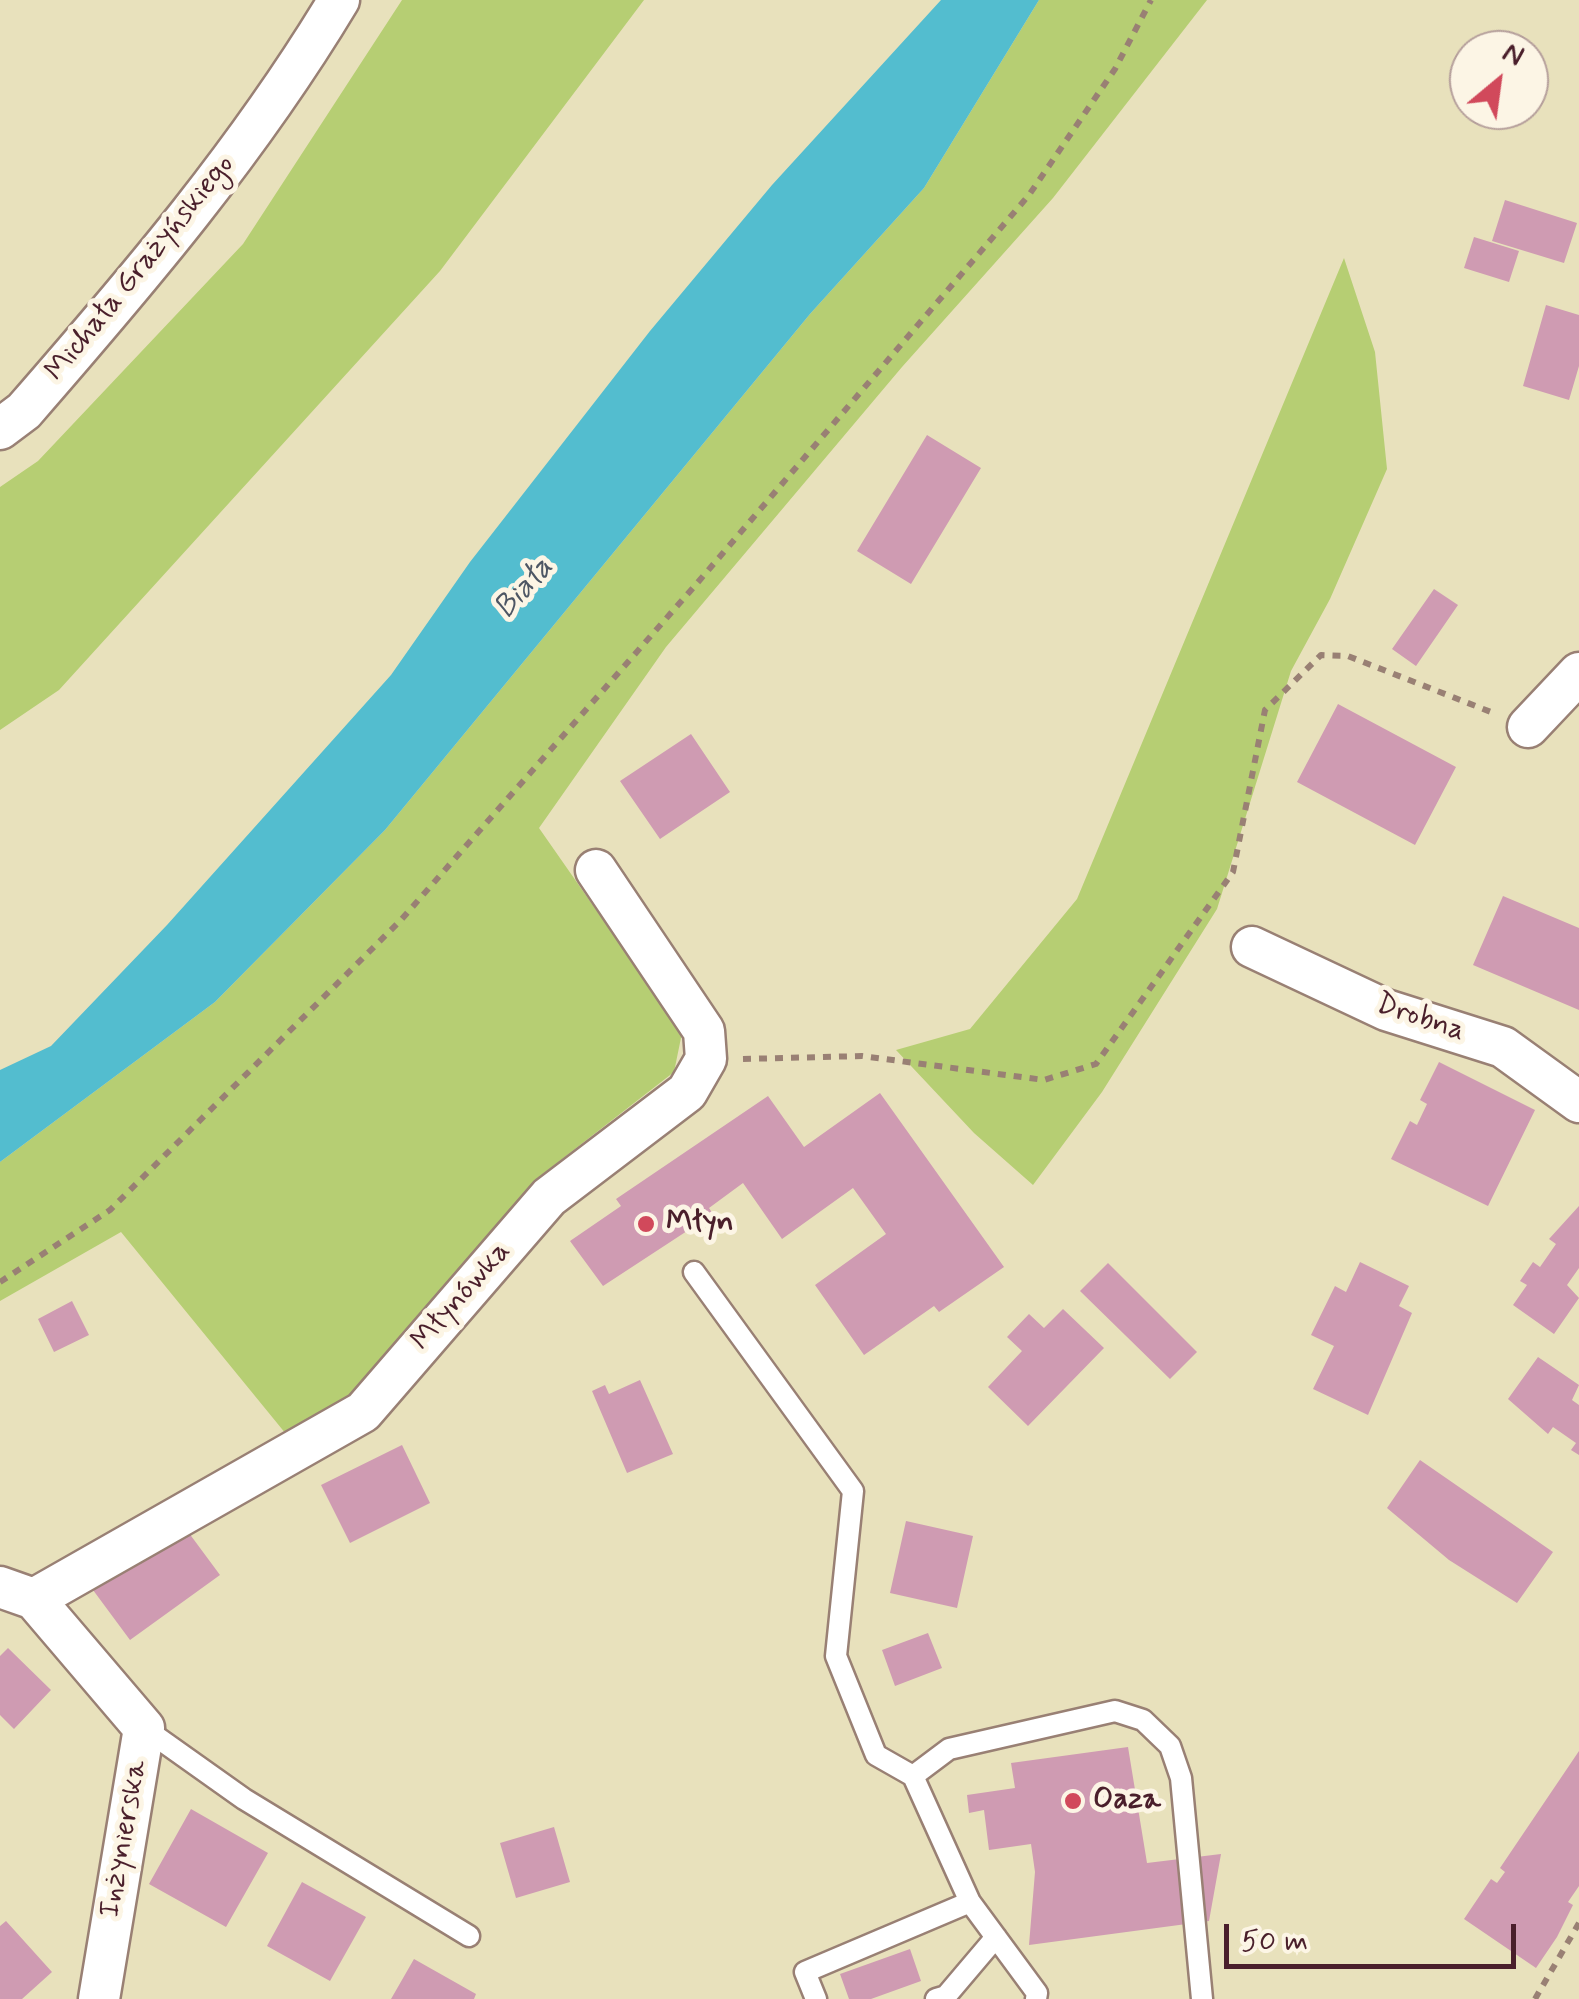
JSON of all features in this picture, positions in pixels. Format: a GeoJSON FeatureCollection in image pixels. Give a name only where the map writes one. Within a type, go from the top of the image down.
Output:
{"type":"FeatureCollection","features":[{"type":"Feature","properties":{"kind":"street","name":"Michała Grażyńskiego"},"geometry":{"type":"LineString","coordinates":[[0,428],[24,410],[187,222],[305,57],[339,0]]}},
{"type":"Feature","properties":{"kind":"street"},"geometry":{"type":"LineString","coordinates":[[1528,727],[1579,674]]}},
{"type":"Feature","properties":{"kind":"street"},"geometry":{"type":"LineString","coordinates":[[596,870],[704,1031],[706,1060]]}},
{"type":"Feature","properties":{"kind":"street","name":"Drobna"},"geometry":{"type":"LineString","coordinates":[[1252,947],[1386,1010],[1504,1046],[1579,1102]]}},
{"type":"Feature","properties":{"kind":"street","name":"Młynówka"},"geometry":{"type":"LineString","coordinates":[[17,1593],[364,1412],[549,1197],[687,1092],[706,1060]]}},
{"type":"Feature","properties":{"kind":"street","name":"Inżynierska"},"geometry":{"type":"LineString","coordinates":[[17,1593],[144,1728],[99,1999]]}},
{"type":"Feature","properties":{"kind":"lane"},"geometry":{"type":"LineString","coordinates":[[694,1272],[853,1491],[836,1656],[876,1755],[913,1776],[970,1902],[1039,1997]]}},
{"type":"Feature","properties":{"kind":"lane"},"geometry":{"type":"LineString","coordinates":[[913,1776],[949,1749],[1115,1711],[1143,1720],[1170,1746],[1180,1778],[1202,1999]]}},
{"type":"Feature","properties":{"kind":"lane"},"geometry":{"type":"LineString","coordinates":[[144,1728],[244,1799],[468,1936]]}},
{"type":"Feature","properties":{"kind":"lane"},"geometry":{"type":"LineString","coordinates":[[816,1999],[804,1972],[970,1902]]}},
{"type":"Feature","properties":{"kind":"lane"},"geometry":{"type":"LineString","coordinates":[[936,1999],[946,1996],[996,1937]]}},
{"type":"Feature","properties":{"kind":"path"},"geometry":{"type":"LineString","coordinates":[[0,1282],[110,1210],[400,921],[1030,196],[1115,69],[1151,0]]}},
{"type":"Feature","properties":{"kind":"path"},"geometry":{"type":"LineString","coordinates":[[706,1060],[862,1056],[1044,1080],[1096,1064],[1233,872],[1265,710],[1321,655],[1348,656],[1528,727]]}},
{"type":"Feature","properties":{"kind":"path"},"geometry":{"type":"LineString","coordinates":[[1535,1999],[1579,1923]]}},
{"type":"Feature","properties":{"kind":"green space"},"geometry":{"type":"Polygon","coordinates":[[[402,0],[644,0],[440,271],[59,690],[0,730],[0,487],[38,461],[243,244],[402,0]]]}},
{"type":"Feature","properties":{"kind":"green space"},"geometry":{"type":"Polygon","coordinates":[[[1039,0],[1207,0],[1053,198],[902,367],[666,647],[539,828],[682,1033],[674,1072],[535,1180],[354,1394],[286,1434],[121,1232],[0,1301],[0,1162],[215,1002],[385,830],[810,314],[924,188],[1039,0]]]}},
{"type":"Feature","properties":{"kind":"green space"},"geometry":{"type":"Polygon","coordinates":[[[1344,258],[1375,352],[1387,469],[1330,599],[1291,671],[1217,909],[1102,1092],[1033,1185],[974,1133],[896,1050],[970,1029],[1077,899],[1344,258]]]}},
{"type":"Feature","properties":{"kind":"water","name":"Biała"},"geometry":{"type":"Polygon","coordinates":[[[941,0],[1039,0],[924,188],[810,314],[385,830],[215,1002],[0,1162],[0,1070],[51,1046],[167,925],[391,675],[470,562],[650,331],[772,185],[941,0]]]}},
{"type":"Feature","properties":{"kind":"building"},"geometry":{"type":"Polygon","coordinates":[[[1505,200],[1577,223],[1564,263],[1492,241],[1505,200]]]}},
{"type":"Feature","properties":{"kind":"building"},"geometry":{"type":"Polygon","coordinates":[[[1474,237],[1519,251],[1509,282],[1464,268],[1474,237]]]}},
{"type":"Feature","properties":{"kind":"building"},"geometry":{"type":"Polygon","coordinates":[[[1546,305],[1579,315],[1579,366],[1569,400],[1523,386],[1546,305]]]}},
{"type":"Feature","properties":{"kind":"building"},"geometry":{"type":"Polygon","coordinates":[[[927,435],[981,468],[911,584],[857,551],[927,435]]]}},
{"type":"Feature","properties":{"kind":"building"},"geometry":{"type":"Polygon","coordinates":[[[1434,589],[1458,605],[1416,666],[1392,649],[1434,589]]]}},
{"type":"Feature","properties":{"kind":"building"},"geometry":{"type":"Polygon","coordinates":[[[1338,704],[1456,767],[1415,845],[1297,782],[1338,704]]]}},
{"type":"Feature","properties":{"kind":"building"},"geometry":{"type":"Polygon","coordinates":[[[691,734],[730,792],[660,839],[620,781],[691,734]]]}},
{"type":"Feature","properties":{"kind":"building"},"geometry":{"type":"Polygon","coordinates":[[[1503,896],[1579,928],[1579,1010],[1473,965],[1503,896]]]}},
{"type":"Feature","properties":{"kind":"building"},"geometry":{"type":"Polygon","coordinates":[[[1439,1062],[1535,1110],[1488,1206],[1391,1159],[1410,1121],[1417,1125],[1427,1104],[1420,1100],[1439,1062]]]}},
{"type":"Feature","properties":{"kind":"building","name":"Młyn"},"geometry":{"type":"Polygon","coordinates":[[[880,1093],[1004,1267],[939,1312],[934,1306],[864,1355],[815,1285],[886,1234],[853,1188],[782,1239],[743,1183],[709,1208],[713,1214],[603,1286],[570,1241],[621,1206],[616,1199],[768,1096],[804,1147],[880,1093]]]}},
{"type":"Feature","properties":{"kind":"building"},"geometry":{"type":"Polygon","coordinates":[[[1579,1206],[1579,1268],[1567,1285],[1579,1298],[1554,1334],[1513,1305],[1527,1285],[1520,1281],[1533,1262],[1540,1267],[1556,1244],[1549,1239],[1579,1206]]]}},
{"type":"Feature","properties":{"kind":"building"},"geometry":{"type":"Polygon","coordinates":[[[1360,1262],[1409,1286],[1399,1306],[1412,1313],[1368,1415],[1313,1389],[1334,1346],[1311,1335],[1335,1286],[1346,1292],[1360,1262]]]}},
{"type":"Feature","properties":{"kind":"building"},"geometry":{"type":"Polygon","coordinates":[[[1108,1263],[1197,1352],[1170,1379],[1080,1291],[1108,1263]]]}},
{"type":"Feature","properties":{"kind":"building"},"geometry":{"type":"Polygon","coordinates":[[[72,1301],[89,1335],[54,1352],[38,1319],[72,1301]]]}},
{"type":"Feature","properties":{"kind":"building"},"geometry":{"type":"Polygon","coordinates":[[[1063,1309],[1104,1348],[1028,1426],[988,1387],[1022,1351],[1007,1337],[1029,1314],[1044,1328],[1063,1309]]]}},
{"type":"Feature","properties":{"kind":"building"},"geometry":{"type":"Polygon","coordinates":[[[1538,1357],[1579,1385],[1572,1400],[1579,1405],[1579,1455],[1571,1450],[1576,1443],[1553,1427],[1548,1434],[1508,1399],[1538,1357]]]}},
{"type":"Feature","properties":{"kind":"building"},"geometry":{"type":"Polygon","coordinates":[[[640,1380],[673,1454],[627,1473],[592,1391],[605,1385],[609,1394],[640,1380]]]}},
{"type":"Feature","properties":{"kind":"building"},"geometry":{"type":"Polygon","coordinates":[[[402,1445],[430,1503],[350,1543],[321,1485],[402,1445]]]}},
{"type":"Feature","properties":{"kind":"building"},"geometry":{"type":"Polygon","coordinates":[[[1420,1460],[1553,1552],[1517,1603],[1449,1560],[1387,1508],[1420,1460]]]}},
{"type":"Feature","properties":{"kind":"building"},"geometry":{"type":"Polygon","coordinates":[[[906,1521],[973,1536],[957,1608],[890,1593],[906,1521]]]}},
{"type":"Feature","properties":{"kind":"building"},"geometry":{"type":"Polygon","coordinates":[[[183,1525],[220,1575],[130,1640],[93,1590],[183,1525]]]}},
{"type":"Feature","properties":{"kind":"building"},"geometry":{"type":"Polygon","coordinates":[[[928,1633],[942,1668],[895,1686],[882,1650],[928,1633]]]}},
{"type":"Feature","properties":{"kind":"building"},"geometry":{"type":"Polygon","coordinates":[[[8,1648],[51,1690],[14,1729],[0,1715],[0,1656],[8,1648]]]}},
{"type":"Feature","properties":{"kind":"building"},"geometry":{"type":"Polygon","coordinates":[[[1128,1747],[1147,1863],[1221,1854],[1209,1921],[1029,1945],[1035,1872],[1031,1844],[989,1850],[984,1810],[969,1813],[967,1795],[1015,1788],[1011,1763],[1128,1747]]]}},
{"type":"Feature","properties":{"kind":"building"},"geometry":{"type":"Polygon","coordinates":[[[1579,1751],[1579,1886],[1568,1902],[1573,1905],[1557,1937],[1536,1968],[1464,1919],[1491,1879],[1497,1883],[1505,1872],[1500,1868],[1579,1751]]]}},
{"type":"Feature","properties":{"kind":"building"},"geometry":{"type":"Polygon","coordinates":[[[191,1809],[268,1853],[226,1927],[149,1884],[191,1809]]]}},
{"type":"Feature","properties":{"kind":"building"},"geometry":{"type":"Polygon","coordinates":[[[554,1827],[570,1882],[516,1898],[500,1843],[554,1827]]]}},
{"type":"Feature","properties":{"kind":"building"},"geometry":{"type":"Polygon","coordinates":[[[302,1882],[366,1917],[330,1981],[267,1946],[302,1882]]]}},
{"type":"Feature","properties":{"kind":"building"},"geometry":{"type":"Polygon","coordinates":[[[6,1921],[52,1972],[22,1999],[0,1999],[0,1926],[6,1921]]]}},
{"type":"Feature","properties":{"kind":"building"},"geometry":{"type":"Polygon","coordinates":[[[910,1949],[921,1981],[871,1999],[849,1999],[840,1974],[910,1949]]]}},
{"type":"Feature","properties":{"kind":"building"},"geometry":{"type":"Polygon","coordinates":[[[414,1959],[476,1994],[474,1999],[391,1999],[414,1959]]]}},
{"type":"Feature","properties":{"kind":"place","name":"Młyn"},"geometry":{"type":"Point","coordinates":[646,1224]}},
{"type":"Feature","properties":{"kind":"place","name":"Oaza"},"geometry":{"type":"Point","coordinates":[1073,1801]}}]}
